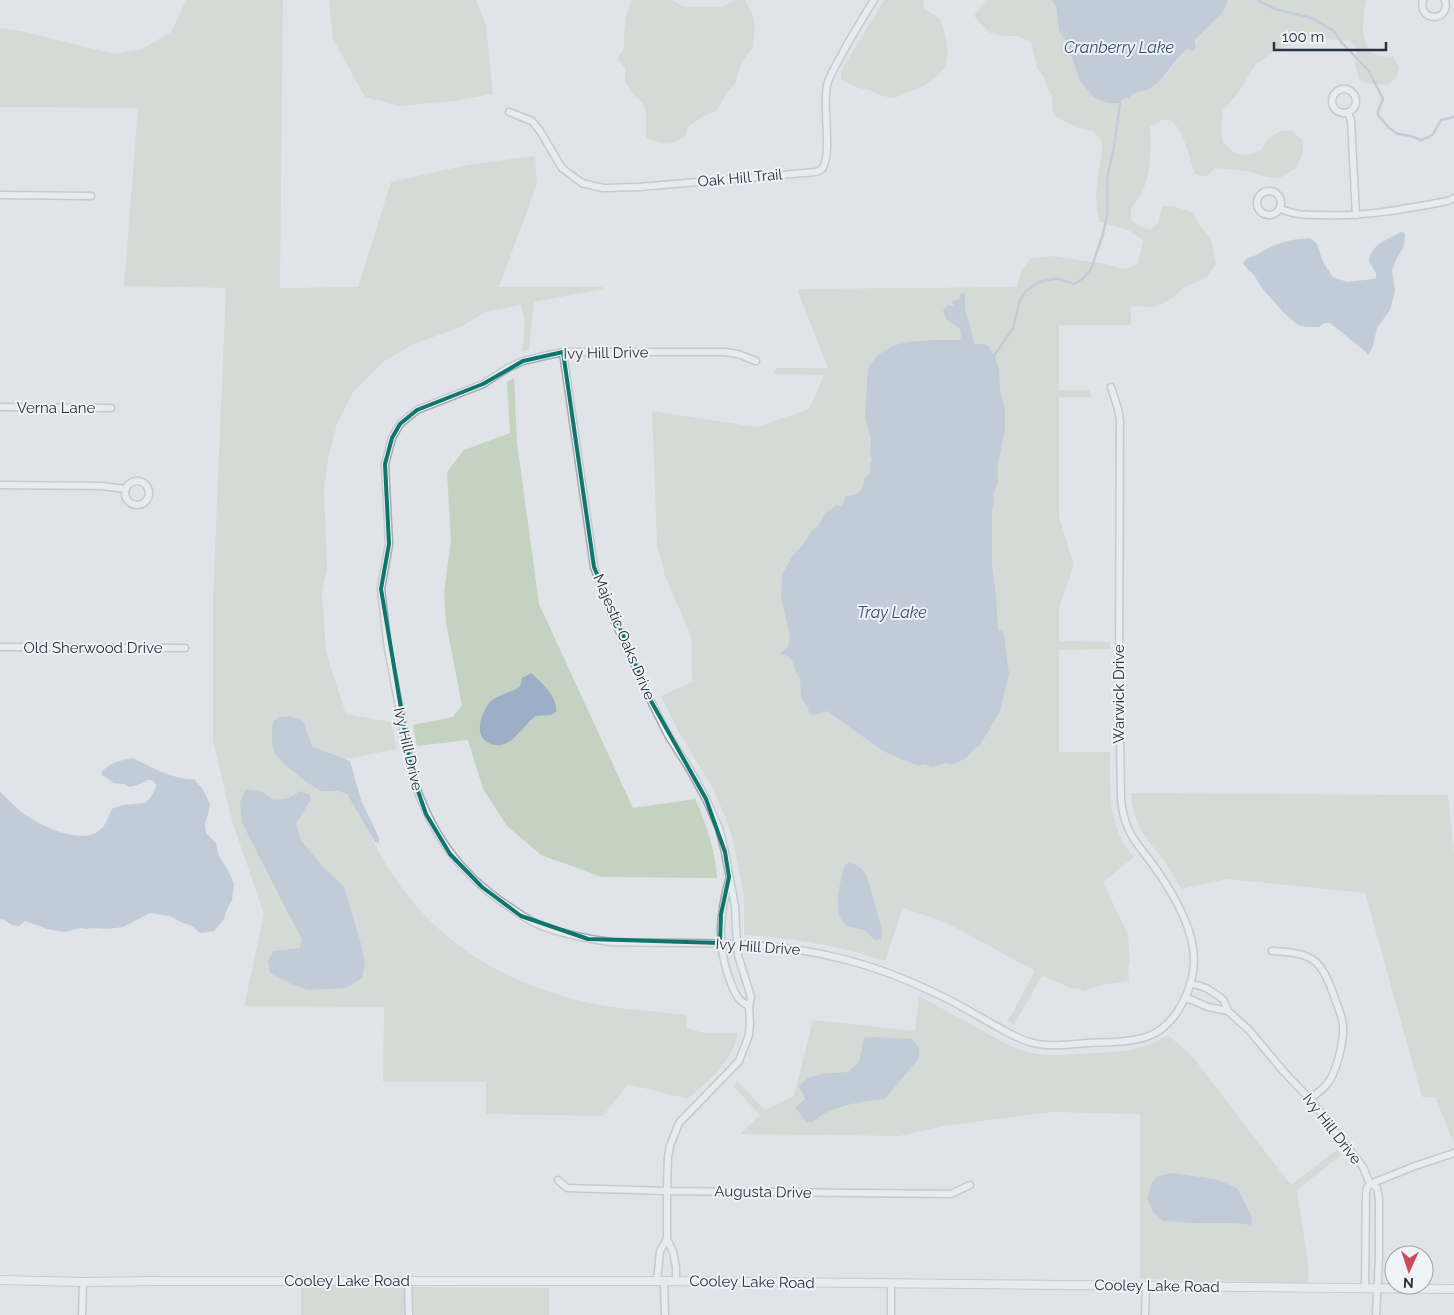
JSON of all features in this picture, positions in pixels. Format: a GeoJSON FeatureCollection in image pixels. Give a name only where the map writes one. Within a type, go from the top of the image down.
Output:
{"type":"FeatureCollection","features":[{"type":"Feature","properties":{"kind":"street","name":"Oak Hill Trail"},"geometry":{"type":"LineString","coordinates":[[509,112],[532,121],[562,168],[571,176],[582,183],[602,188],[639,187],[816,172],[822,169],[827,159],[825,98],[833,69],[874,0]]}},
{"type":"Feature","properties":{"kind":"street"},"geometry":{"type":"LineString","coordinates":[[1423,0],[1423,10],[1433,17],[1443,13],[1446,5],[1445,0]]}},
{"type":"Feature","properties":{"kind":"street"},"geometry":{"type":"LineString","coordinates":[[1348,112],[1351,121],[1356,215]]}},
{"type":"Feature","properties":{"kind":"street"},"geometry":{"type":"LineString","coordinates":[[0,196],[91,196]]}},
{"type":"Feature","properties":{"kind":"street"},"geometry":{"type":"LineString","coordinates":[[1280,208],[1292,213],[1307,215],[1356,215],[1429,205],[1454,198]]}},
{"type":"Feature","properties":{"kind":"street","name":"Ivy Hill Drive"},"geometry":{"type":"LineString","coordinates":[[756,361],[738,354],[725,352],[563,352],[524,361],[508,368],[483,384],[416,410],[400,424],[392,438],[385,464],[389,544],[380,588],[388,649],[412,774],[426,814],[450,854],[482,887],[521,916],[542,926],[588,939],[635,942],[720,943],[807,950],[865,965],[901,978],[938,994],[1017,1037],[1040,1045],[1112,1042],[1147,1037],[1172,1020],[1178,1013],[1190,984],[1206,988],[1224,1001],[1228,1011],[1249,1030],[1284,1072],[1310,1099],[1363,1167],[1370,1184]]}},
{"type":"Feature","properties":{"kind":"street","name":"Majestic Oaks Drive"},"geometry":{"type":"LineString","coordinates":[[563,352],[594,566],[614,620],[651,701],[668,735],[706,799],[719,828],[736,906],[736,944],[751,997],[749,1006],[749,1035],[739,1061],[688,1112],[674,1133],[668,1157],[667,1239],[673,1252],[676,1281]]}},
{"type":"Feature","properties":{"kind":"street","name":"Warwick Drive"},"geometry":{"type":"LineString","coordinates":[[1111,387],[1120,420],[1119,698],[1123,815],[1135,842],[1151,861],[1166,884],[1184,919],[1193,949],[1193,971],[1190,984]]}},
{"type":"Feature","properties":{"kind":"street","name":"Verna Lane"},"geometry":{"type":"LineString","coordinates":[[0,407],[111,408]]}},
{"type":"Feature","properties":{"kind":"street"},"geometry":{"type":"LineString","coordinates":[[0,485],[102,486],[126,490]]}},
{"type":"Feature","properties":{"kind":"street","name":"Old Sherwood Drive"},"geometry":{"type":"LineString","coordinates":[[0,647],[186,648]]}},
{"type":"Feature","properties":{"kind":"street","name":"Majestic Oaks Drive"},"geometry":{"type":"LineString","coordinates":[[730,877],[721,914],[720,943],[730,981],[739,999],[749,1006]]}},
{"type":"Feature","properties":{"kind":"street"},"geometry":{"type":"LineString","coordinates":[[1272,951],[1291,952],[1306,956],[1316,962],[1331,984],[1340,1012],[1343,1037],[1335,1071],[1328,1083],[1310,1099]]}},
{"type":"Feature","properties":{"kind":"street","name":"Ivy Hill Drive"},"geometry":{"type":"LineString","coordinates":[[1185,997],[1208,1007],[1228,1011]]}},
{"type":"Feature","properties":{"kind":"street"},"geometry":{"type":"LineString","coordinates":[[1365,1289],[1367,1188],[1370,1184],[1454,1153]]}},
{"type":"Feature","properties":{"kind":"street","name":"Augusta Drive"},"geometry":{"type":"LineString","coordinates":[[558,1180],[567,1188],[667,1191],[952,1194],[970,1185]]}},
{"type":"Feature","properties":{"kind":"street"},"geometry":{"type":"LineString","coordinates":[[1370,1184],[1377,1188],[1379,1199],[1376,1315]]}},
{"type":"Feature","properties":{"kind":"street","name":"Majestic Oaks Drive"},"geometry":{"type":"LineString","coordinates":[[665,1315],[660,1251],[667,1239]]}},
{"type":"Feature","properties":{"kind":"street","name":"Cooley Lake Road"},"geometry":{"type":"LineString","coordinates":[[0,1280],[83,1282],[676,1281],[1454,1289]]}},
{"type":"Feature","properties":{"kind":"street"},"geometry":{"type":"LineString","coordinates":[[408,1280],[409,1315]]}},
{"type":"Feature","properties":{"kind":"street"},"geometry":{"type":"LineString","coordinates":[[82,1315],[83,1282]]}},
{"type":"Feature","properties":{"kind":"street"},"geometry":{"type":"LineString","coordinates":[[891,1283],[891,1315]]}},
{"type":"Feature","properties":{"kind":"street"},"geometry":{"type":"LineString","coordinates":[[1145,1315],[1146,1286]]}},
{"type":"Feature","properties":{"kind":"highlighted area"},"geometry":{"type":"Polygon","coordinates":[[[563,352],[594,567],[651,701],[706,799],[725,852],[729,877],[721,914],[720,943],[588,939],[521,916],[482,887],[450,854],[426,814],[412,774],[381,589],[389,544],[385,464],[392,438],[400,424],[417,410],[483,384],[523,361],[563,352]]]}},
{"type":"Feature","properties":{"kind":"green space"},"geometry":{"type":"Polygon","coordinates":[[[186,0],[283,0],[280,288],[358,287],[391,182],[467,165],[535,156],[537,184],[499,287],[603,287],[603,289],[534,302],[529,350],[522,352],[525,323],[521,305],[485,312],[463,326],[414,344],[383,362],[353,392],[337,424],[328,459],[324,491],[327,568],[322,594],[326,652],[346,714],[391,722],[397,749],[346,759],[369,832],[392,874],[414,903],[438,928],[465,950],[494,968],[525,983],[559,995],[595,1004],[686,1015],[687,1028],[704,1033],[738,1033],[730,1054],[719,1070],[688,1099],[628,1084],[603,1116],[486,1114],[486,1082],[383,1082],[384,1007],[244,1006],[264,914],[232,821],[213,741],[213,597],[226,288],[124,286],[138,108],[0,107],[0,28],[21,31],[115,54],[142,49],[171,32],[186,0]]]}},
{"type":"Feature","properties":{"kind":"green space"},"geometry":{"type":"Polygon","coordinates":[[[329,0],[476,0],[486,26],[493,94],[453,101],[400,106],[365,97],[333,39],[329,0]]]}},
{"type":"Feature","properties":{"kind":"green space"},"geometry":{"type":"Polygon","coordinates":[[[632,0],[672,0],[687,7],[722,7],[735,0],[745,0],[753,16],[755,28],[753,47],[741,64],[735,84],[713,113],[705,115],[688,127],[685,137],[670,144],[650,140],[646,137],[644,104],[634,95],[625,82],[625,68],[617,59],[624,48],[627,12],[632,0]]]}},
{"type":"Feature","properties":{"kind":"green space"},"geometry":{"type":"Polygon","coordinates":[[[884,0],[923,0],[924,8],[940,19],[948,51],[945,67],[936,77],[922,87],[894,98],[858,88],[841,79],[841,71],[884,0]]]}},
{"type":"Feature","properties":{"kind":"green space"},"geometry":{"type":"Polygon","coordinates":[[[986,0],[1052,0],[1056,7],[1059,31],[1066,41],[1080,81],[1093,97],[1110,103],[1126,98],[1129,99],[1133,93],[1150,88],[1169,72],[1182,52],[1196,46],[1195,41],[1222,13],[1228,0],[1366,0],[1363,20],[1364,39],[1373,53],[1382,56],[1393,56],[1399,68],[1396,78],[1387,85],[1366,83],[1359,79],[1355,64],[1357,50],[1354,44],[1349,41],[1325,39],[1295,43],[1275,51],[1256,64],[1236,96],[1223,110],[1221,126],[1223,142],[1234,153],[1248,155],[1261,150],[1268,139],[1278,132],[1291,130],[1303,141],[1303,153],[1296,168],[1280,178],[1267,177],[1247,171],[1215,168],[1205,177],[1195,174],[1180,132],[1171,120],[1162,120],[1150,127],[1150,159],[1147,180],[1138,199],[1131,208],[1131,219],[1139,226],[1150,230],[1158,223],[1162,206],[1173,206],[1192,212],[1211,239],[1216,264],[1206,278],[1183,288],[1171,299],[1156,307],[1131,306],[1131,325],[1059,325],[1059,390],[1089,390],[1092,397],[1059,397],[1059,517],[1074,565],[1059,608],[1059,641],[1110,642],[1110,649],[1059,650],[1059,752],[1110,752],[1110,794],[1112,807],[1119,833],[1134,857],[1103,882],[1128,935],[1129,981],[1102,985],[1084,991],[1077,988],[1073,989],[1042,976],[1014,1025],[1008,1021],[1035,971],[945,922],[903,908],[885,961],[816,944],[744,935],[744,897],[734,845],[727,821],[712,787],[679,732],[661,696],[692,682],[691,636],[665,576],[657,544],[652,411],[757,427],[809,409],[824,375],[773,374],[776,368],[828,368],[797,289],[1017,287],[1021,271],[1030,259],[1052,256],[1106,264],[1124,269],[1138,264],[1143,240],[1128,230],[1100,222],[1097,211],[1096,192],[1102,150],[1101,140],[1093,131],[1078,128],[1056,117],[1053,111],[1052,96],[1044,77],[1037,68],[1031,42],[1018,36],[990,33],[974,16],[986,0]]]}},
{"type":"Feature","properties":{"kind":"green space"},"geometry":{"type":"Polygon","coordinates":[[[514,378],[517,443],[539,604],[633,808],[695,799],[710,838],[717,878],[602,877],[541,855],[507,826],[483,789],[468,740],[417,746],[413,725],[453,717],[462,705],[446,623],[444,592],[451,541],[447,472],[464,450],[510,433],[507,382],[514,378]]]}},
{"type":"Feature","properties":{"kind":"green space"},"geometry":{"type":"Polygon","coordinates":[[[1131,793],[1448,795],[1454,853],[1453,1141],[1435,1097],[1422,1097],[1365,893],[1227,879],[1181,889],[1167,865],[1138,824],[1132,805],[1131,793]]]}},
{"type":"Feature","properties":{"kind":"green space"},"geometry":{"type":"Polygon","coordinates":[[[919,996],[1006,1044],[1032,1053],[1059,1055],[1124,1051],[1150,1044],[1168,1035],[1192,1056],[1291,1185],[1337,1150],[1341,1155],[1297,1190],[1309,1269],[1308,1283],[1140,1279],[1140,1114],[1051,1112],[945,1126],[899,1136],[740,1134],[760,1115],[733,1086],[737,1081],[765,1110],[794,1096],[813,1020],[915,1031],[919,996]]]}},
{"type":"Feature","properties":{"kind":"green space"},"geometry":{"type":"Polygon","coordinates":[[[301,1286],[549,1288],[549,1315],[301,1315],[301,1286]]]}},
{"type":"Feature","properties":{"kind":"water","name":"Cranberry Lake"},"geometry":{"type":"Polygon","coordinates":[[[1052,0],[1228,0],[1222,13],[1195,40],[1196,48],[1192,51],[1188,49],[1184,52],[1156,84],[1149,89],[1134,94],[1130,99],[1121,100],[1121,103],[1107,103],[1093,97],[1080,81],[1066,41],[1059,31],[1056,7],[1052,0]]]}},
{"type":"Feature","properties":{"kind":"water"},"geometry":{"type":"Polygon","coordinates":[[[1401,232],[1405,234],[1404,246],[1392,270],[1395,291],[1390,310],[1377,328],[1373,346],[1368,355],[1330,323],[1325,323],[1319,327],[1298,325],[1283,312],[1243,263],[1249,258],[1276,245],[1310,238],[1317,244],[1323,262],[1333,277],[1347,282],[1373,279],[1376,278],[1376,273],[1369,262],[1370,256],[1380,243],[1401,232]]]}},
{"type":"Feature","properties":{"kind":"water","name":"Tray Lake"},"geometry":{"type":"Polygon","coordinates":[[[961,292],[965,294],[965,310],[974,344],[988,346],[995,357],[999,370],[1000,391],[1005,409],[1005,430],[998,463],[998,482],[993,495],[992,565],[998,629],[999,631],[1002,630],[1004,634],[1009,674],[1000,711],[980,745],[966,758],[953,765],[947,763],[931,767],[923,764],[919,766],[891,755],[827,711],[815,715],[809,714],[808,707],[801,698],[800,678],[795,671],[793,662],[788,656],[780,654],[788,647],[790,637],[781,597],[782,575],[791,558],[811,532],[819,525],[825,513],[836,505],[842,506],[846,496],[860,491],[864,485],[865,478],[871,473],[871,440],[865,417],[868,369],[875,358],[892,346],[907,342],[960,340],[960,329],[946,319],[943,310],[948,305],[956,307],[951,302],[959,299],[961,292]]]}},
{"type":"Feature","properties":{"kind":"water"},"geometry":{"type":"Polygon","coordinates":[[[531,673],[552,696],[556,712],[551,715],[536,716],[516,737],[501,745],[493,745],[484,740],[481,735],[480,724],[489,703],[520,687],[522,678],[531,673]]]}},
{"type":"Feature","properties":{"kind":"water"},"geometry":{"type":"Polygon","coordinates":[[[289,716],[303,721],[313,747],[350,761],[361,800],[379,838],[379,843],[375,842],[347,794],[338,791],[321,791],[285,765],[275,754],[272,744],[272,726],[274,721],[280,717],[289,716]]]}},
{"type":"Feature","properties":{"kind":"water"},"geometry":{"type":"Polygon","coordinates":[[[133,758],[172,776],[195,779],[202,788],[210,804],[205,823],[206,833],[216,843],[218,854],[234,884],[232,900],[224,919],[214,931],[200,933],[192,926],[170,916],[150,913],[123,927],[108,929],[81,928],[64,932],[47,929],[25,921],[19,926],[15,926],[0,919],[0,792],[20,811],[36,822],[70,835],[91,835],[104,826],[113,808],[145,803],[152,795],[157,785],[152,780],[130,787],[114,783],[101,774],[102,771],[113,763],[133,758]]]}},
{"type":"Feature","properties":{"kind":"water"},"geometry":{"type":"Polygon","coordinates":[[[246,789],[261,791],[274,800],[289,798],[300,791],[310,795],[311,799],[296,824],[301,840],[322,866],[344,887],[365,963],[362,978],[346,988],[308,990],[270,973],[268,961],[273,951],[299,948],[302,940],[242,823],[240,802],[246,789]]]}},
{"type":"Feature","properties":{"kind":"water"},"geometry":{"type":"Polygon","coordinates":[[[848,863],[861,868],[867,876],[882,930],[881,939],[875,940],[864,930],[846,926],[841,920],[838,898],[844,867],[848,863]]]}},
{"type":"Feature","properties":{"kind":"water"},"geometry":{"type":"Polygon","coordinates":[[[864,1038],[911,1039],[919,1047],[919,1058],[885,1099],[847,1105],[820,1116],[813,1122],[806,1122],[795,1107],[805,1099],[799,1086],[808,1078],[821,1074],[848,1072],[859,1062],[864,1038]]]}},
{"type":"Feature","properties":{"kind":"water"},"geometry":{"type":"Polygon","coordinates":[[[1172,1173],[1215,1179],[1238,1189],[1252,1217],[1251,1225],[1163,1221],[1153,1212],[1147,1198],[1156,1177],[1172,1173]]]}},
{"type":"Feature","properties":{"kind":"waterway"},"geometry":{"type":"LineString","coordinates":[[1257,0],[1275,9],[1312,18],[1334,31],[1341,42],[1369,71],[1383,99],[1378,115],[1389,128],[1398,134],[1421,140],[1433,134],[1441,120],[1454,117]]}},
{"type":"Feature","properties":{"kind":"waterway"},"geometry":{"type":"LineString","coordinates":[[994,356],[1013,328],[1020,300],[1026,291],[1039,282],[1053,279],[1074,284],[1082,279],[1091,269],[1103,234],[1107,215],[1107,178],[1114,147],[1120,103]]}}]}
